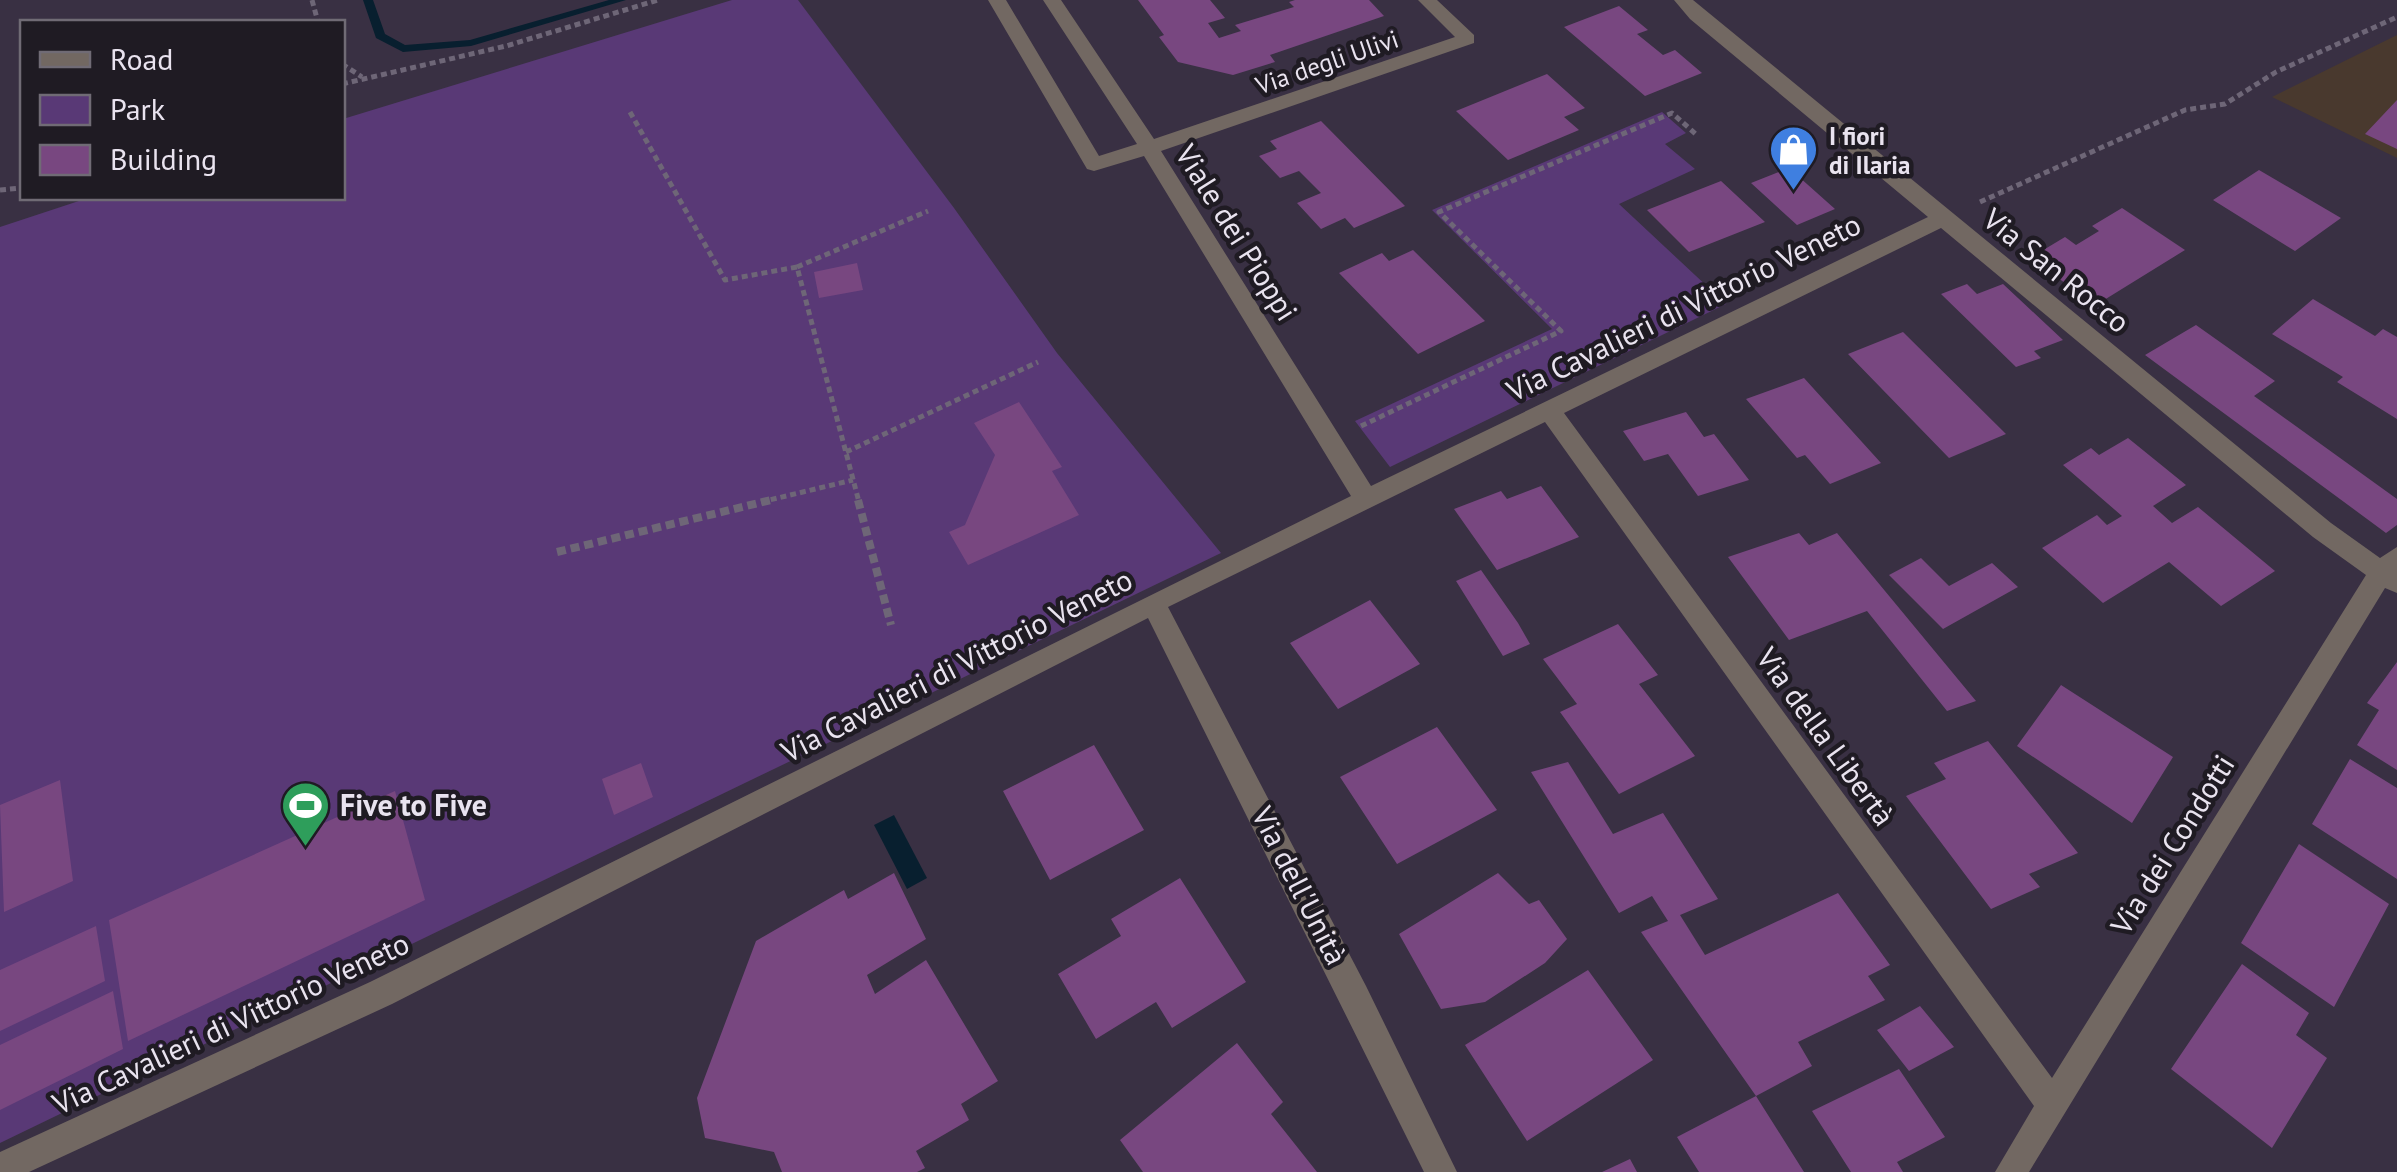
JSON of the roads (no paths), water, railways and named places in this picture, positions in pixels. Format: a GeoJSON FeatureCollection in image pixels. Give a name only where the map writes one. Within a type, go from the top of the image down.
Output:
{"type":"FeatureCollection","features":[{"type":"Feature","properties":{"kind":"street"},"geometry":{"type":"LineString","coordinates":[[997,0],[1094,164],[1148,148]]}},
{"type":"Feature","properties":{"kind":"street","name":"Viale dei Pioppi"},"geometry":{"type":"LineString","coordinates":[[1052,0],[1366,500]]}},
{"type":"Feature","properties":{"kind":"street","name":"Via degli Ulivi"},"geometry":{"type":"LineString","coordinates":[[1148,148],[1212,130],[1468,40],[1428,0]]}},
{"type":"Feature","properties":{"kind":"street","name":"Via San Rocco"},"geometry":{"type":"LineString","coordinates":[[1683,0],[1696,15],[2322,530],[2392,571]]}},
{"type":"Feature","properties":{"kind":"street","name":"Via Cavalieri di Vittorio Veneto"},"geometry":{"type":"LineString","coordinates":[[7,1167],[381,993],[1153,603],[1942,219]]}},
{"type":"Feature","properties":{"kind":"street","name":"Via della Libertà"},"geometry":{"type":"LineString","coordinates":[[1548,408],[2051,1103]]}},
{"type":"Feature","properties":{"kind":"street","name":"Via dei Condotti"},"geometry":{"type":"LineString","coordinates":[[2011,1172],[2051,1103],[2392,571]]}},
{"type":"Feature","properties":{"kind":"street","name":"Via dell'Unità"},"geometry":{"type":"LineString","coordinates":[[1153,603],[1356,997],[1440,1172]]}},
{"type":"Feature","properties":{"kind":"water"},"geometry":{"type":"Polygon","coordinates":[[[894,815],[927,878],[907,889],[874,825],[894,815]]]}},
{"type":"Feature","properties":{"kind":"waterway"},"geometry":{"type":"LineString","coordinates":[[368,0],[380,36],[403,49],[471,43],[621,0]]}},
{"type":"Feature","properties":{"kind":"place","name":"I fiori di Ilaria"},"geometry":{"type":"Point","coordinates":[1794,192]}},
{"type":"Feature","properties":{"kind":"place","name":"Five to Five"},"geometry":{"type":"Point","coordinates":[305,848]}}]}
